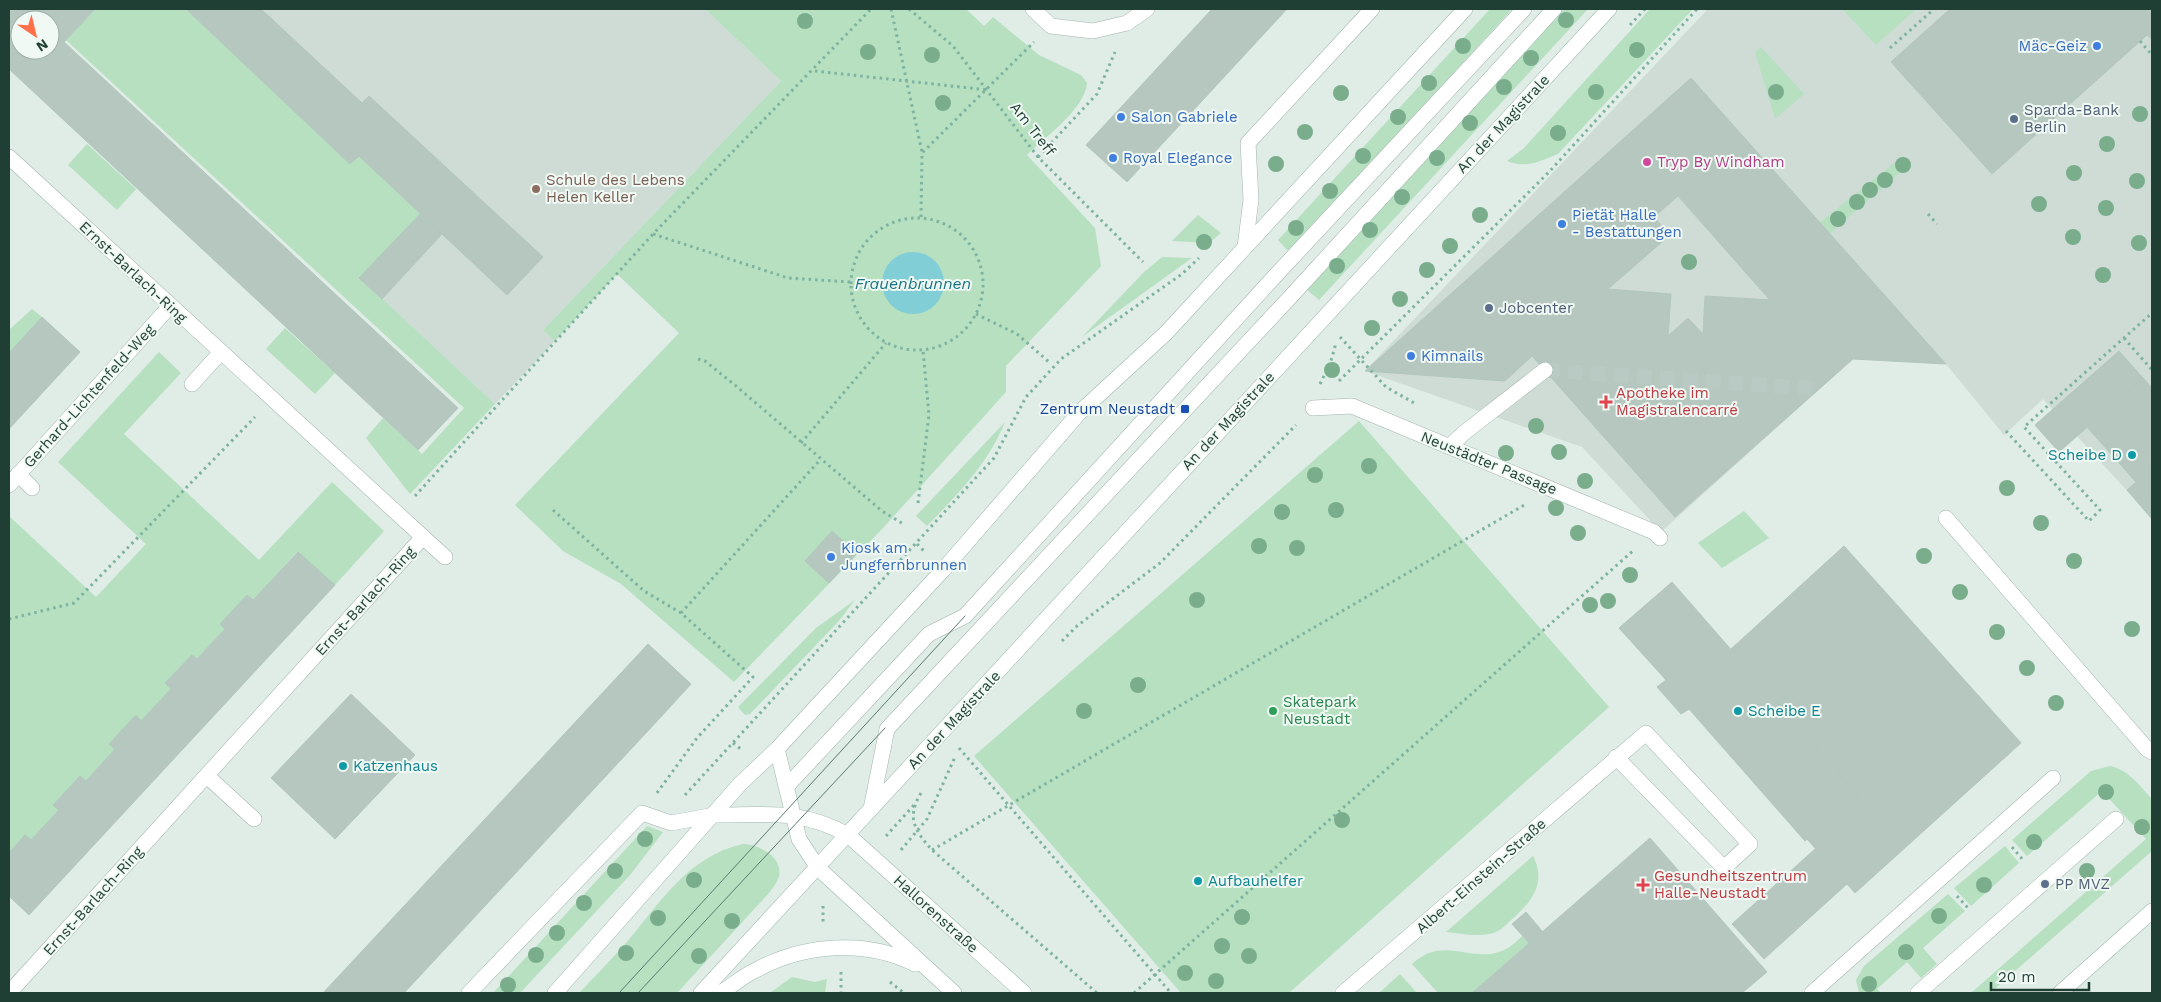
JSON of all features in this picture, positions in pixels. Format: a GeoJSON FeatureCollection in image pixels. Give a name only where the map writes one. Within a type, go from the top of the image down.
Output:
{"type":"FeatureCollection","features":[{"type":"Feature","properties":{"kind":"street"},"geometry":{"type":"LineString","coordinates":[[1033,9],[1051,26],[1093,31],[1127,23],[1148,9]]}},
{"type":"Feature","properties":{"kind":"street"},"geometry":{"type":"LineString","coordinates":[[1246,247],[1251,200],[1248,143],[1372,9]]}},
{"type":"Feature","properties":{"kind":"street"},"geometry":{"type":"LineString","coordinates":[[556,993],[715,815],[740,784],[777,749],[943,570],[1079,413],[1166,333],[1465,9]]}},
{"type":"Feature","properties":{"kind":"street"},"geometry":{"type":"LineString","coordinates":[[787,786],[929,634],[964,616],[1276,275],[1524,9]]}},
{"type":"Feature","properties":{"kind":"street"},"geometry":{"type":"LineString","coordinates":[[871,809],[887,730],[1554,9]]}},
{"type":"Feature","properties":{"kind":"street","name":"An der Magistrale"},"geometry":{"type":"LineString","coordinates":[[701,993],[1609,9]]}},
{"type":"Feature","properties":{"kind":"street","name":"Ernst-Barlach-Ring"},"geometry":{"type":"LineString","coordinates":[[9,158],[423,536],[9,992]]}},
{"type":"Feature","properties":{"kind":"street","name":"Gerhard-Lichtenfeld-Weg"},"geometry":{"type":"LineString","coordinates":[[13,479],[170,306]]}},
{"type":"Feature","properties":{"kind":"street"},"geometry":{"type":"LineString","coordinates":[[885,728],[1280,307]]}},
{"type":"Feature","properties":{"kind":"street"},"geometry":{"type":"LineString","coordinates":[[192,384],[220,352]]}},
{"type":"Feature","properties":{"kind":"street"},"geometry":{"type":"LineString","coordinates":[[1450,446],[1465,432],[1546,370]]}},
{"type":"Feature","properties":{"kind":"street","name":"Neustädter Passage"},"geometry":{"type":"LineString","coordinates":[[1313,408],[1352,406],[1554,489],[1657,535]]}},
{"type":"Feature","properties":{"kind":"street"},"geometry":{"type":"LineString","coordinates":[[13,479],[32,488]]}},
{"type":"Feature","properties":{"kind":"street"},"geometry":{"type":"LineString","coordinates":[[1946,518],[2147,749],[2152,752]]}},
{"type":"Feature","properties":{"kind":"street"},"geometry":{"type":"LineString","coordinates":[[423,536],[445,557]]}},
{"type":"Feature","properties":{"kind":"street","name":"Albert-Einstein-Straße"},"geometry":{"type":"LineString","coordinates":[[1343,993],[1544,822],[1616,757],[1646,733],[1750,844],[1724,868],[1616,757]]}},
{"type":"Feature","properties":{"kind":"street"},"geometry":{"type":"LineString","coordinates":[[777,749],[799,839],[818,868],[954,993]]}},
{"type":"Feature","properties":{"kind":"street"},"geometry":{"type":"LineString","coordinates":[[207,776],[254,819]]}},
{"type":"Feature","properties":{"kind":"street"},"geometry":{"type":"LineString","coordinates":[[1812,993],[2053,778]]}},
{"type":"Feature","properties":{"kind":"street"},"geometry":{"type":"LineString","coordinates":[[469,993],[642,813],[671,823],[715,815],[792,816],[826,822],[848,835]]}},
{"type":"Feature","properties":{"kind":"street"},"geometry":{"type":"LineString","coordinates":[[1918,993],[2116,819]]}},
{"type":"Feature","properties":{"kind":"street","name":"Hallorenstraße"},"geometry":{"type":"LineString","coordinates":[[848,835],[1024,993]]}},
{"type":"Feature","properties":{"kind":"street"},"geometry":{"type":"LineString","coordinates":[[2060,993],[2152,911]]}},
{"type":"Feature","properties":{"kind":"street"},"geometry":{"type":"LineString","coordinates":[[720,993],[756,970],[799,953],[825,948],[868,948],[899,956],[932,973]]}},
{"type":"Feature","properties":{"kind":"path"},"geometry":{"type":"LineString","coordinates":[[399,513],[653,234],[870,9]]}},
{"type":"Feature","properties":{"kind":"path"},"geometry":{"type":"LineString","coordinates":[[891,9],[922,153],[921,217]]}},
{"type":"Feature","properties":{"kind":"path","name":"Am Treff"},"geometry":{"type":"LineString","coordinates":[[909,9],[953,46],[1038,157],[1143,262]]}},
{"type":"Feature","properties":{"kind":"path"},"geometry":{"type":"LineString","coordinates":[[1625,30],[1645,9]]}},
{"type":"Feature","properties":{"kind":"path"},"geometry":{"type":"LineString","coordinates":[[1056,647],[1077,626],[1160,563],[1550,171],[1697,9]]}},
{"type":"Feature","properties":{"kind":"path"},"geometry":{"type":"LineString","coordinates":[[1890,48],[1934,9]]}},
{"type":"Feature","properties":{"kind":"path"},"geometry":{"type":"LineString","coordinates":[[1038,157],[1097,94],[1127,23]]}},
{"type":"Feature","properties":{"kind":"path"},"geometry":{"type":"LineString","coordinates":[[922,153],[1051,26]]}},
{"type":"Feature","properties":{"kind":"path"},"geometry":{"type":"LineString","coordinates":[[2140,41],[2152,55]]}},
{"type":"Feature","properties":{"kind":"path"},"geometry":{"type":"LineString","coordinates":[[815,71],[988,90]]}},
{"type":"Feature","properties":{"kind":"path"},"geometry":{"type":"LineString","coordinates":[[1928,214],[1937,224]]}},
{"type":"Feature","properties":{"kind":"path"},"geometry":{"type":"LineString","coordinates":[[921,217],[940,221],[960,232],[974,249],[982,270],[983,292],[976,314],[963,332],[945,344],[923,350],[904,350],[886,343],[871,333],[859,318],[852,300],[850,282],[853,262],[864,243],[879,229],[897,220],[921,217]]}},
{"type":"Feature","properties":{"kind":"path"},"geometry":{"type":"LineString","coordinates":[[653,234],[788,278],[850,282]]}},
{"type":"Feature","properties":{"kind":"path"},"geometry":{"type":"LineString","coordinates":[[671,823],[677,804],[994,458],[1026,397],[1061,359],[1182,274],[1202,255]]}},
{"type":"Feature","properties":{"kind":"path"},"geometry":{"type":"LineString","coordinates":[[976,314],[1017,334],[1049,362]]}},
{"type":"Feature","properties":{"kind":"path"},"geometry":{"type":"LineString","coordinates":[[2006,431],[2089,521],[2100,510],[2024,427],[2152,314]]}},
{"type":"Feature","properties":{"kind":"path"},"geometry":{"type":"LineString","coordinates":[[1313,408],[1319,387],[1330,364],[1336,342],[1346,331]]}},
{"type":"Feature","properties":{"kind":"path"},"geometry":{"type":"LineString","coordinates":[[1340,338],[1386,387],[1417,405]]}},
{"type":"Feature","properties":{"kind":"path"},"geometry":{"type":"LineString","coordinates":[[2124,338],[2152,370]]}},
{"type":"Feature","properties":{"kind":"path"},"geometry":{"type":"LineString","coordinates":[[801,443],[886,343]]}},
{"type":"Feature","properties":{"kind":"path"},"geometry":{"type":"LineString","coordinates":[[918,503],[929,415],[923,350]]}},
{"type":"Feature","properties":{"kind":"path"},"geometry":{"type":"LineString","coordinates":[[698,359],[705,361],[728,380],[882,512],[904,525]]}},
{"type":"Feature","properties":{"kind":"path"},"geometry":{"type":"LineString","coordinates":[[9,619],[74,603],[272,399]]}},
{"type":"Feature","properties":{"kind":"path"},"geometry":{"type":"LineString","coordinates":[[682,613],[820,460]]}},
{"type":"Feature","properties":{"kind":"path"},"geometry":{"type":"LineString","coordinates":[[932,850],[1009,807],[1448,548],[1554,489]]}},
{"type":"Feature","properties":{"kind":"path"},"geometry":{"type":"LineString","coordinates":[[553,510],[644,591],[682,613],[753,678],[697,738],[642,813]]}},
{"type":"Feature","properties":{"kind":"path"},"geometry":{"type":"LineString","coordinates":[[1134,993],[1657,535]]}},
{"type":"Feature","properties":{"kind":"path"},"geometry":{"type":"LineString","coordinates":[[946,761],[965,740]]}},
{"type":"Feature","properties":{"kind":"path"},"geometry":{"type":"LineString","coordinates":[[959,747],[1171,993]]}},
{"type":"Feature","properties":{"kind":"path"},"geometry":{"type":"LineString","coordinates":[[923,790],[915,804],[914,822],[916,832],[932,850],[1096,993]]}},
{"type":"Feature","properties":{"kind":"path"},"geometry":{"type":"LineString","coordinates":[[885,977],[904,993]]}},
{"type":"Feature","properties":{"kind":"shaded area","name":"Schule des Lebens Helen Keller"},"geometry":{"type":"Polygon","coordinates":[[[187,9],[705,9],[781,81],[543,330],[555,341],[495,404],[359,278],[419,214],[359,156],[350,164],[187,9]]]}},
{"type":"Feature","properties":{"kind":"shaded area"},"geometry":{"type":"Polygon","coordinates":[[[1708,9],[2152,9],[2152,518],[2043,399],[2004,435],[1946,364],[1853,359],[1661,532],[1582,447],[1365,371],[1708,9]]]}},
{"type":"Feature","properties":{"kind":"green space"},"geometry":{"type":"Polygon","coordinates":[[[95,9],[186,9],[350,164],[359,156],[420,214],[360,278],[495,404],[410,494],[366,438],[383,418],[422,454],[464,408],[66,40],[95,9]]]}},
{"type":"Feature","properties":{"kind":"green space"},"geometry":{"type":"Polygon","coordinates":[[[705,9],[966,9],[984,26],[993,17],[1039,55],[1081,75],[1087,83],[1085,93],[1072,112],[1027,155],[1095,228],[1101,266],[1006,366],[1006,392],[884,527],[734,682],[621,584],[563,551],[515,505],[679,333],[617,274],[555,341],[543,330],[781,81],[705,9]]]}},
{"type":"Feature","properties":{"kind":"green space"},"geometry":{"type":"Polygon","coordinates":[[[1490,9],[1512,9],[1289,252],[1278,240],[1490,9]]]}},
{"type":"Feature","properties":{"kind":"green space"},"geometry":{"type":"Polygon","coordinates":[[[1564,9],[1588,9],[1319,300],[1306,289],[1564,9]]]}},
{"type":"Feature","properties":{"kind":"green space"},"geometry":{"type":"Polygon","coordinates":[[[1650,9],[1693,9],[1558,154],[1527,164],[1507,161],[1524,148],[1650,9]]]}},
{"type":"Feature","properties":{"kind":"green space"},"geometry":{"type":"Polygon","coordinates":[[[1842,9],[1916,9],[1876,45],[1842,9]]]}},
{"type":"Feature","properties":{"kind":"green space"},"geometry":{"type":"Polygon","coordinates":[[[1761,47],[1804,94],[1775,119],[1755,52],[1761,47]]]}},
{"type":"Feature","properties":{"kind":"green space"},"geometry":{"type":"Polygon","coordinates":[[[87,144],[136,189],[117,210],[68,165],[87,144]]]}},
{"type":"Feature","properties":{"kind":"green space"},"geometry":{"type":"Polygon","coordinates":[[[1903,156],[1911,163],[1829,234],[1819,223],[1903,156]]]}},
{"type":"Feature","properties":{"kind":"green space"},"geometry":{"type":"Polygon","coordinates":[[[1198,215],[1221,233],[1209,243],[1172,241],[1198,215]]]}},
{"type":"Feature","properties":{"kind":"green space"},"geometry":{"type":"Polygon","coordinates":[[[1162,257],[1192,258],[1082,337],[1144,272],[1162,257]]]}},
{"type":"Feature","properties":{"kind":"green space"},"geometry":{"type":"Polygon","coordinates":[[[32,309],[42,317],[9,353],[9,330],[32,309]]]}},
{"type":"Feature","properties":{"kind":"green space"},"geometry":{"type":"Polygon","coordinates":[[[285,328],[335,373],[315,394],[266,349],[285,328]]]}},
{"type":"Feature","properties":{"kind":"green space"},"geometry":{"type":"Polygon","coordinates":[[[159,352],[181,373],[124,434],[259,560],[332,482],[384,531],[335,585],[297,552],[253,600],[247,595],[220,624],[225,629],[197,659],[192,655],[165,683],[171,689],[141,721],[136,715],[110,743],[115,749],[86,781],[80,776],[54,804],[59,810],[31,840],[25,835],[9,853],[9,516],[96,597],[146,544],[58,462],[159,352]]]}},
{"type":"Feature","properties":{"kind":"green space"},"geometry":{"type":"Polygon","coordinates":[[[1359,421],[1609,707],[1289,993],[1181,993],[974,756],[1359,421]]]}},
{"type":"Feature","properties":{"kind":"green space"},"geometry":{"type":"Polygon","coordinates":[[[1005,422],[981,465],[961,490],[927,526],[916,516],[1005,422]]]}},
{"type":"Feature","properties":{"kind":"green space"},"geometry":{"type":"Polygon","coordinates":[[[1744,511],[1769,538],[1722,568],[1698,543],[1744,511]]]}},
{"type":"Feature","properties":{"kind":"green space"},"geometry":{"type":"Polygon","coordinates":[[[855,600],[838,622],[750,714],[745,715],[738,707],[816,628],[855,600]]]}},
{"type":"Feature","properties":{"kind":"green space"},"geometry":{"type":"Polygon","coordinates":[[[2110,766],[2123,771],[2152,799],[2152,851],[1990,993],[1971,993],[2146,839],[2102,791],[2027,856],[2012,840],[2091,771],[2110,766]]]}},
{"type":"Feature","properties":{"kind":"green space"},"geometry":{"type":"Polygon","coordinates":[[[647,826],[663,832],[631,874],[520,993],[493,993],[647,826]]]}},
{"type":"Feature","properties":{"kind":"green space"},"geometry":{"type":"Polygon","coordinates":[[[743,844],[763,850],[775,859],[779,871],[778,879],[769,893],[677,993],[579,993],[626,943],[663,897],[691,870],[706,859],[724,850],[743,844]]]}},
{"type":"Feature","properties":{"kind":"green space"},"geometry":{"type":"Polygon","coordinates":[[[2005,846],[2019,863],[1971,906],[1954,888],[2005,846]]]}},
{"type":"Feature","properties":{"kind":"green space"},"geometry":{"type":"Polygon","coordinates":[[[1533,856],[1538,875],[1535,892],[1525,907],[1504,927],[1484,935],[1446,932],[1533,856]]]}},
{"type":"Feature","properties":{"kind":"green space"},"geometry":{"type":"Polygon","coordinates":[[[1948,894],[1965,911],[1923,948],[1937,964],[1921,978],[1907,962],[1877,989],[1881,993],[1859,993],[1856,980],[1864,966],[1948,894]]]}},
{"type":"Feature","properties":{"kind":"green space"},"geometry":{"type":"Polygon","coordinates":[[[1522,936],[1529,943],[1472,993],[1438,993],[1412,964],[1424,955],[1436,951],[1447,950],[1492,954],[1507,949],[1522,936]]]}},
{"type":"Feature","properties":{"kind":"green space"},"geometry":{"type":"Polygon","coordinates":[[[1400,974],[1417,993],[1379,993],[1400,974]]]}},
{"type":"Feature","properties":{"kind":"green space"},"geometry":{"type":"Polygon","coordinates":[[[792,977],[815,982],[827,979],[825,993],[770,993],[792,977]]]}},
{"type":"Feature","properties":{"kind":"water","name":"Frauenbrunnen"},"geometry":{"type":"Polygon","coordinates":[[[907,252],[919,252],[935,261],[942,271],[944,283],[942,295],[935,305],[919,314],[907,314],[896,309],[887,300],[882,289],[882,277],[887,266],[896,257],[907,252]]]}},
{"type":"Feature","properties":{"kind":"building"},"geometry":{"type":"Polygon","coordinates":[[[9,9],[29,9],[10,10],[10,60],[60,60],[60,38],[458,408],[418,450],[9,69],[9,9]]]}},
{"type":"Feature","properties":{"kind":"building"},"geometry":{"type":"Polygon","coordinates":[[[95,9],[64,42],[60,38],[60,10],[30,10],[95,9]]]}},
{"type":"Feature","properties":{"kind":"building"},"geometry":{"type":"Polygon","coordinates":[[[186,9],[261,9],[362,103],[369,96],[543,257],[507,295],[359,156],[350,164],[186,9]]]}},
{"type":"Feature","properties":{"kind":"building"},"geometry":{"type":"Polygon","coordinates":[[[1212,9],[1287,9],[1127,182],[1086,145],[1212,9]]]}},
{"type":"Feature","properties":{"kind":"building"},"geometry":{"type":"Polygon","coordinates":[[[1950,9],[2152,9],[2152,40],[2147,35],[1992,174],[1891,62],[1950,9]]]}},
{"type":"Feature","properties":{"kind":"building"},"geometry":{"type":"Polygon","coordinates":[[[1691,78],[1946,364],[1853,359],[1675,517],[1532,356],[1505,381],[1365,371],[1691,78]],[[1678,196],[1654,217],[1670,235],[1608,289],[1671,294],[1668,336],[1688,318],[1703,334],[1705,296],[1770,300],[1678,196]]]}},
{"type":"Feature","properties":{"kind":"building"},"geometry":{"type":"Polygon","coordinates":[[[420,214],[442,234],[382,299],[359,278],[420,214]]]}},
{"type":"Feature","properties":{"kind":"building"},"geometry":{"type":"Polygon","coordinates":[[[42,317],[80,352],[9,429],[9,353],[42,317]]]}},
{"type":"Feature","properties":{"kind":"building"},"geometry":{"type":"Polygon","coordinates":[[[2119,351],[2143,378],[2059,452],[2035,425],[2119,351]]]}},
{"type":"Feature","properties":{"kind":"building","name":"Scheibe D"},"geometry":{"type":"Polygon","coordinates":[[[2143,378],[2152,388],[2151,518],[2127,490],[2136,482],[2087,427],[2143,378]]]}},
{"type":"Feature","properties":{"kind":"building","name":"Kiosk am Jungfernbrunnen"},"geometry":{"type":"Polygon","coordinates":[[[832,531],[857,553],[829,583],[805,561],[832,531]]]}},
{"type":"Feature","properties":{"kind":"building"},"geometry":{"type":"Polygon","coordinates":[[[1844,546],[2021,743],[1855,893],[1807,839],[1815,832],[1822,842],[1851,817],[1843,808],[1858,795],[1731,649],[1844,546]]]}},
{"type":"Feature","properties":{"kind":"building"},"geometry":{"type":"Polygon","coordinates":[[[298,552],[335,585],[29,915],[9,896],[9,853],[25,835],[31,840],[59,810],[53,805],[80,776],[86,781],[115,749],[109,744],[136,715],[141,721],[171,689],[165,683],[192,655],[197,659],[225,629],[220,624],[247,595],[253,600],[298,552]]]}},
{"type":"Feature","properties":{"kind":"building","name":"Scheibe E"},"geometry":{"type":"Polygon","coordinates":[[[1672,582],[1858,795],[1843,808],[1851,817],[1822,842],[1815,832],[1805,841],[1689,709],[1681,714],[1657,687],[1666,680],[1619,628],[1672,582]]]}},
{"type":"Feature","properties":{"kind":"building"},"geometry":{"type":"Polygon","coordinates":[[[648,644],[691,684],[404,993],[323,993],[648,644]]]}},
{"type":"Feature","properties":{"kind":"building","name":"Katzenhaus"},"geometry":{"type":"Polygon","coordinates":[[[351,694],[415,755],[335,839],[271,778],[351,694]]]}},
{"type":"Feature","properties":{"kind":"building","name":"Gesundheitszentrum Halle-Neustadt"},"geometry":{"type":"Polygon","coordinates":[[[1650,838],[1767,972],[1742,993],[1472,993],[1650,838]]]}},
{"type":"Feature","properties":{"kind":"building"},"geometry":{"type":"Polygon","coordinates":[[[1815,849],[1847,884],[1764,959],[1732,924],[1815,849]]]}},
{"type":"Feature","properties":{"kind":"building"},"geometry":{"type":"Polygon","coordinates":[[[1526,912],[1542,931],[1529,943],[1512,924],[1526,912]]]}},
{"type":"Feature","properties":{"kind":"tunnel"},"geometry":{"type":"LineString","coordinates":[[1545,370],[1819,389]]}},
{"type":"Feature","properties":{"kind":"tram line"},"geometry":{"type":"LineString","coordinates":[[619,993],[965,616]]}},
{"type":"Feature","properties":{"kind":"tram line"},"geometry":{"type":"LineString","coordinates":[[638,993],[885,728]]}},
{"type":"Feature","properties":{"kind":"place","name":"Mäc-Geiz"},"geometry":{"type":"Point","coordinates":[2097,46]}},
{"type":"Feature","properties":{"kind":"place","name":"Salon Gabriele"},"geometry":{"type":"Point","coordinates":[1121,117]}},
{"type":"Feature","properties":{"kind":"place","name":"Sparda-Bank Berlin"},"geometry":{"type":"Point","coordinates":[2014,119]}},
{"type":"Feature","properties":{"kind":"place","name":"Royal Elegance"},"geometry":{"type":"Point","coordinates":[1113,158]}},
{"type":"Feature","properties":{"kind":"place","name":"Tryp By Windham"},"geometry":{"type":"Point","coordinates":[1647,162]}},
{"type":"Feature","properties":{"kind":"place","name":"Schule des Lebens Helen Keller"},"geometry":{"type":"Point","coordinates":[536,189]}},
{"type":"Feature","properties":{"kind":"place","name":"Pietät Halle - Bestattungen"},"geometry":{"type":"Point","coordinates":[1562,224]}},
{"type":"Feature","properties":{"kind":"place","name":"Jobcenter"},"geometry":{"type":"Point","coordinates":[1489,308]}},
{"type":"Feature","properties":{"kind":"place","name":"Kimnails"},"geometry":{"type":"Point","coordinates":[1411,356]}},
{"type":"Feature","properties":{"kind":"place","name":"Apotheke im Magistralencarré"},"geometry":{"type":"Point","coordinates":[1606,402]}},
{"type":"Feature","properties":{"kind":"place","name":"Zentrum Neustadt"},"geometry":{"type":"Point","coordinates":[1185,409]}},
{"type":"Feature","properties":{"kind":"place","name":"Scheibe D"},"geometry":{"type":"Point","coordinates":[2132,455]}},
{"type":"Feature","properties":{"kind":"place","name":"Kiosk am Jungfernbrunnen"},"geometry":{"type":"Point","coordinates":[831,557]}},
{"type":"Feature","properties":{"kind":"place","name":"Skatepark Neustadt"},"geometry":{"type":"Point","coordinates":[1273,711]}},
{"type":"Feature","properties":{"kind":"place","name":"Scheibe E"},"geometry":{"type":"Point","coordinates":[1738,711]}},
{"type":"Feature","properties":{"kind":"place","name":"Katzenhaus"},"geometry":{"type":"Point","coordinates":[343,766]}},
{"type":"Feature","properties":{"kind":"place","name":"Aufbauhelfer"},"geometry":{"type":"Point","coordinates":[1198,881]}},
{"type":"Feature","properties":{"kind":"place","name":"PP MVZ"},"geometry":{"type":"Point","coordinates":[2045,884]}},
{"type":"Feature","properties":{"kind":"place","name":"Gesundheitszentrum Halle-Neustadt"},"geometry":{"type":"Point","coordinates":[1643,885]}}]}
